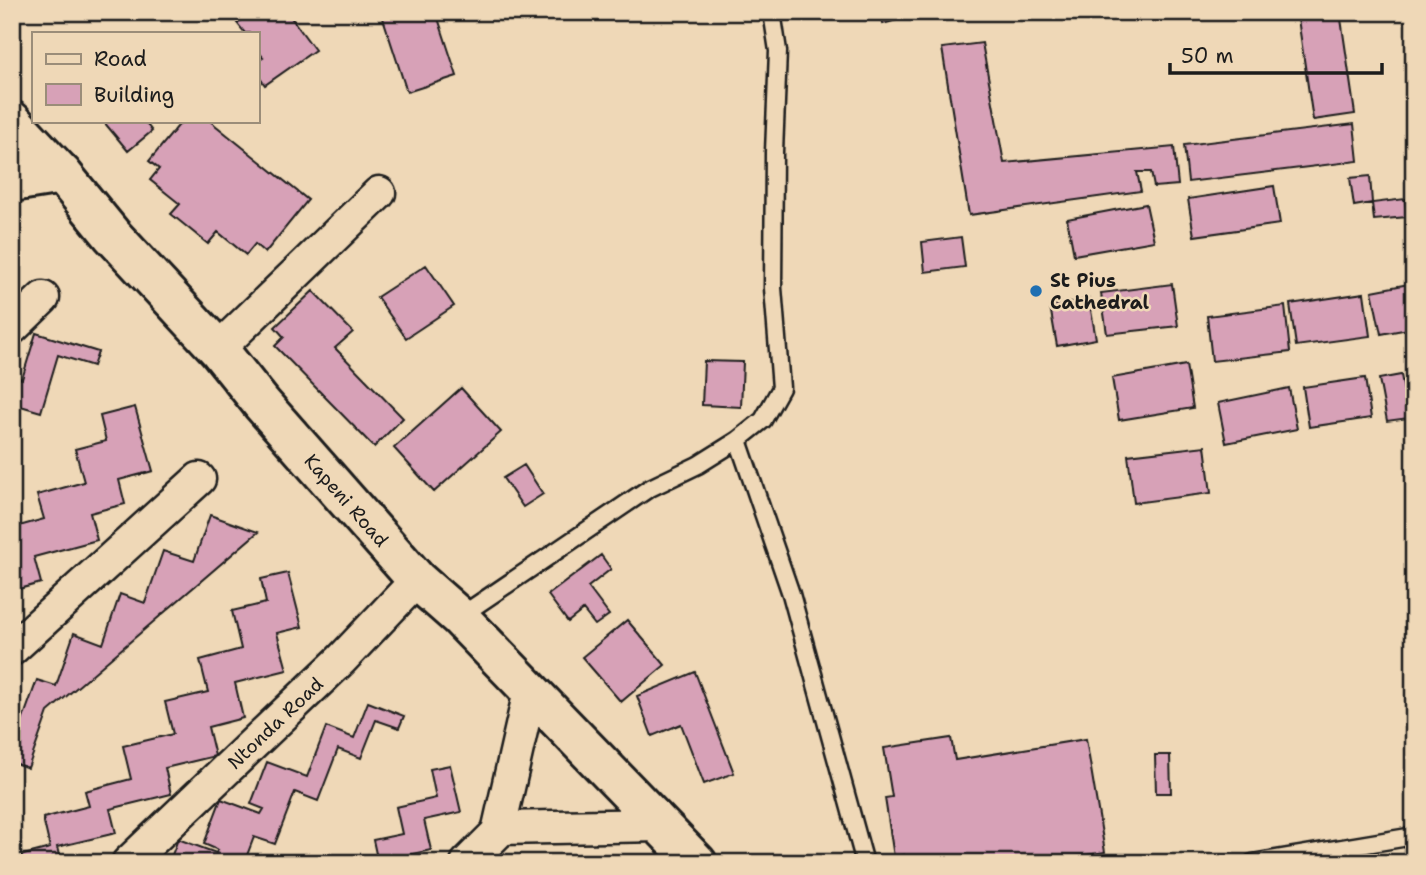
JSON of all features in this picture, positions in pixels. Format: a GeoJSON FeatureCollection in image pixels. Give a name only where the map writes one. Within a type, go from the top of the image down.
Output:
{"type":"FeatureCollection","features":[{"type":"Feature","properties":{"kind":"main road","name":"Kapeni Road"},"geometry":{"type":"LineString","coordinates":[[12,121],[62,174],[112,235],[218,349],[262,404],[416,580],[460,617],[697,863]]}},
{"type":"Feature","properties":{"kind":"main road"},"geometry":{"type":"LineString","coordinates":[[12,182],[62,174]]}},
{"type":"Feature","properties":{"kind":"street"},"geometry":{"type":"LineString","coordinates":[[218,349],[379,193]]}},
{"type":"Feature","properties":{"kind":"street"},"geometry":{"type":"LineString","coordinates":[[12,328],[43,298]]}},
{"type":"Feature","properties":{"kind":"street"},"geometry":{"type":"LineString","coordinates":[[12,649],[200,479]]}},
{"type":"Feature","properties":{"kind":"street","name":"Ntonda Road"},"geometry":{"type":"LineString","coordinates":[[128,863],[341,660],[416,580]]}},
{"type":"Feature","properties":{"kind":"street"},"geometry":{"type":"LineString","coordinates":[[467,863],[498,832],[530,691]]}},
{"type":"Feature","properties":{"kind":"street"},"geometry":{"type":"LineString","coordinates":[[499,828],[662,825]]}},
{"type":"Feature","properties":{"kind":"lane"},"geometry":{"type":"LineString","coordinates":[[460,617],[649,489],[698,465],[738,440],[763,420],[780,388],[773,288],[778,51],[772,12]]}},
{"type":"Feature","properties":{"kind":"lane"},"geometry":{"type":"LineString","coordinates":[[738,440],[791,594],[865,863]]}},
{"type":"Feature","properties":{"kind":"lane"},"geometry":{"type":"LineString","coordinates":[[1252,863],[1414,836]]}},
{"type":"Feature","properties":{"kind":"building"},"geometry":{"type":"Polygon","coordinates":[[[252,12],[287,12],[315,50],[265,85],[259,77],[259,60],[263,57],[259,52],[259,32],[244,32],[237,23],[252,12]]]}},
{"type":"Feature","properties":{"kind":"building"},"geometry":{"type":"Polygon","coordinates":[[[381,12],[436,12],[457,76],[407,92],[381,12]]]}},
{"type":"Feature","properties":{"kind":"building"},"geometry":{"type":"Polygon","coordinates":[[[880,12],[924,12],[883,24],[880,12]]]}},
{"type":"Feature","properties":{"kind":"building"},"geometry":{"type":"Polygon","coordinates":[[[1297,12],[1340,12],[1355,114],[1313,120],[1297,12]]]}},
{"type":"Feature","properties":{"kind":"building"},"geometry":{"type":"Polygon","coordinates":[[[982,43],[1004,163],[1174,147],[1178,185],[1154,187],[1151,172],[1137,172],[1141,191],[969,215],[942,48],[982,43]]]}},
{"type":"Feature","properties":{"kind":"building"},"geometry":{"type":"Polygon","coordinates":[[[104,122],[145,122],[152,131],[128,151],[104,122]]]}},
{"type":"Feature","properties":{"kind":"building"},"geometry":{"type":"Polygon","coordinates":[[[181,122],[211,122],[308,200],[265,253],[255,244],[246,255],[218,232],[208,244],[171,214],[180,204],[150,180],[159,169],[149,161],[181,122]]]}},
{"type":"Feature","properties":{"kind":"building"},"geometry":{"type":"Polygon","coordinates":[[[1354,124],[1358,161],[1188,182],[1184,145],[1354,124]]]}},
{"type":"Feature","properties":{"kind":"building"},"geometry":{"type":"Polygon","coordinates":[[[1370,176],[1372,203],[1354,206],[1350,178],[1370,176]]]}},
{"type":"Feature","properties":{"kind":"building"},"geometry":{"type":"Polygon","coordinates":[[[1274,186],[1280,224],[1194,236],[1188,199],[1274,186]]]}},
{"type":"Feature","properties":{"kind":"building"},"geometry":{"type":"Polygon","coordinates":[[[1405,199],[1407,217],[1374,220],[1372,203],[1405,199]]]}},
{"type":"Feature","properties":{"kind":"building"},"geometry":{"type":"Polygon","coordinates":[[[1146,204],[1154,241],[1074,255],[1067,219],[1146,204]]]}},
{"type":"Feature","properties":{"kind":"building"},"geometry":{"type":"Polygon","coordinates":[[[961,237],[965,267],[925,272],[922,242],[961,237]]]}},
{"type":"Feature","properties":{"kind":"building"},"geometry":{"type":"Polygon","coordinates":[[[426,265],[454,306],[406,338],[377,297],[426,265]]]}},
{"type":"Feature","properties":{"kind":"building"},"geometry":{"type":"Polygon","coordinates":[[[1414,283],[1414,328],[1381,334],[1372,291],[1414,283]]]}},
{"type":"Feature","properties":{"kind":"building"},"geometry":{"type":"Polygon","coordinates":[[[1172,284],[1178,326],[1107,334],[1101,293],[1172,284]]]}},
{"type":"Feature","properties":{"kind":"building"},"geometry":{"type":"Polygon","coordinates":[[[313,291],[353,332],[335,348],[403,418],[374,447],[275,346],[284,337],[275,327],[313,291]]]}},
{"type":"Feature","properties":{"kind":"building"},"geometry":{"type":"Polygon","coordinates":[[[1364,293],[1370,336],[1296,346],[1290,304],[1364,293]]]}},
{"type":"Feature","properties":{"kind":"building"},"geometry":{"type":"Polygon","coordinates":[[[1089,299],[1096,339],[1057,346],[1050,306],[1089,299]]]}},
{"type":"Feature","properties":{"kind":"building"},"geometry":{"type":"Polygon","coordinates":[[[1285,306],[1290,352],[1212,361],[1207,316],[1285,306]]]}},
{"type":"Feature","properties":{"kind":"building"},"geometry":{"type":"Polygon","coordinates":[[[36,333],[98,352],[93,366],[58,355],[41,412],[14,404],[12,411],[12,376],[22,379],[36,333]]]}},
{"type":"Feature","properties":{"kind":"building"},"geometry":{"type":"Polygon","coordinates":[[[704,361],[743,362],[741,407],[702,405],[704,361]]]}},
{"type":"Feature","properties":{"kind":"building"},"geometry":{"type":"Polygon","coordinates":[[[1186,365],[1193,408],[1119,420],[1112,378],[1186,365]]]}},
{"type":"Feature","properties":{"kind":"building"},"geometry":{"type":"Polygon","coordinates":[[[1401,375],[1409,418],[1387,421],[1379,379],[1401,375]]]}},
{"type":"Feature","properties":{"kind":"building"},"geometry":{"type":"Polygon","coordinates":[[[1365,378],[1371,418],[1309,427],[1303,387],[1365,378]]]}},
{"type":"Feature","properties":{"kind":"building"},"geometry":{"type":"Polygon","coordinates":[[[461,388],[501,432],[434,492],[394,448],[461,388]]]}},
{"type":"Feature","properties":{"kind":"building"},"geometry":{"type":"Polygon","coordinates":[[[1289,388],[1297,429],[1226,443],[1218,403],[1289,388]]]}},
{"type":"Feature","properties":{"kind":"building"},"geometry":{"type":"Polygon","coordinates":[[[135,407],[153,471],[119,480],[125,504],[90,513],[97,540],[34,557],[41,583],[12,591],[12,528],[44,519],[37,495],[84,482],[75,449],[106,441],[100,416],[135,407]]]}},
{"type":"Feature","properties":{"kind":"building"},"geometry":{"type":"Polygon","coordinates":[[[1205,446],[1211,493],[1134,503],[1128,455],[1205,446]]]}},
{"type":"Feature","properties":{"kind":"building"},"geometry":{"type":"Polygon","coordinates":[[[524,465],[543,494],[523,507],[503,478],[524,465]]]}},
{"type":"Feature","properties":{"kind":"building"},"geometry":{"type":"Polygon","coordinates":[[[210,515],[258,532],[48,712],[28,768],[12,762],[12,727],[19,730],[37,680],[56,686],[74,633],[103,644],[120,594],[145,603],[163,551],[194,561],[210,515]]]}},
{"type":"Feature","properties":{"kind":"building"},"geometry":{"type":"Polygon","coordinates":[[[601,555],[611,569],[588,587],[609,615],[595,625],[583,610],[568,622],[548,595],[601,555]]]}},
{"type":"Feature","properties":{"kind":"building"},"geometry":{"type":"Polygon","coordinates":[[[288,573],[302,627],[277,633],[287,670],[235,683],[243,718],[208,727],[215,756],[165,768],[171,794],[110,809],[116,833],[57,847],[61,863],[12,863],[12,858],[50,848],[43,818],[89,806],[85,791],[131,779],[123,746],[173,734],[165,702],[208,692],[200,660],[241,649],[232,611],[266,603],[261,579],[288,573]]]}},
{"type":"Feature","properties":{"kind":"building"},"geometry":{"type":"Polygon","coordinates":[[[627,620],[665,665],[621,702],[582,657],[627,620]]]}},
{"type":"Feature","properties":{"kind":"building"},"geometry":{"type":"Polygon","coordinates":[[[695,672],[734,773],[704,784],[681,724],[652,736],[637,696],[695,672]]]}},
{"type":"Feature","properties":{"kind":"building"},"geometry":{"type":"Polygon","coordinates":[[[368,702],[404,716],[399,728],[376,720],[361,758],[338,749],[318,801],[295,792],[275,844],[254,837],[244,863],[169,863],[178,839],[216,853],[218,850],[204,844],[221,799],[261,814],[264,809],[251,804],[267,762],[307,777],[326,727],[354,738],[368,702]]]}},
{"type":"Feature","properties":{"kind":"building"},"geometry":{"type":"Polygon","coordinates":[[[951,738],[955,760],[1086,739],[1105,852],[1038,863],[905,863],[904,855],[894,857],[885,798],[892,797],[884,748],[951,738]]]}},
{"type":"Feature","properties":{"kind":"building"},"geometry":{"type":"Polygon","coordinates":[[[1155,755],[1170,755],[1171,793],[1156,793],[1155,755]]]}},
{"type":"Feature","properties":{"kind":"building"},"geometry":{"type":"Polygon","coordinates":[[[450,765],[461,812],[424,820],[431,850],[389,859],[390,863],[378,863],[373,840],[402,834],[396,807],[436,798],[430,769],[450,765]]]}},
{"type":"Feature","properties":{"kind":"place","name":"St Pius Cathedral"},"geometry":{"type":"Point","coordinates":[1036,291]}}]}
